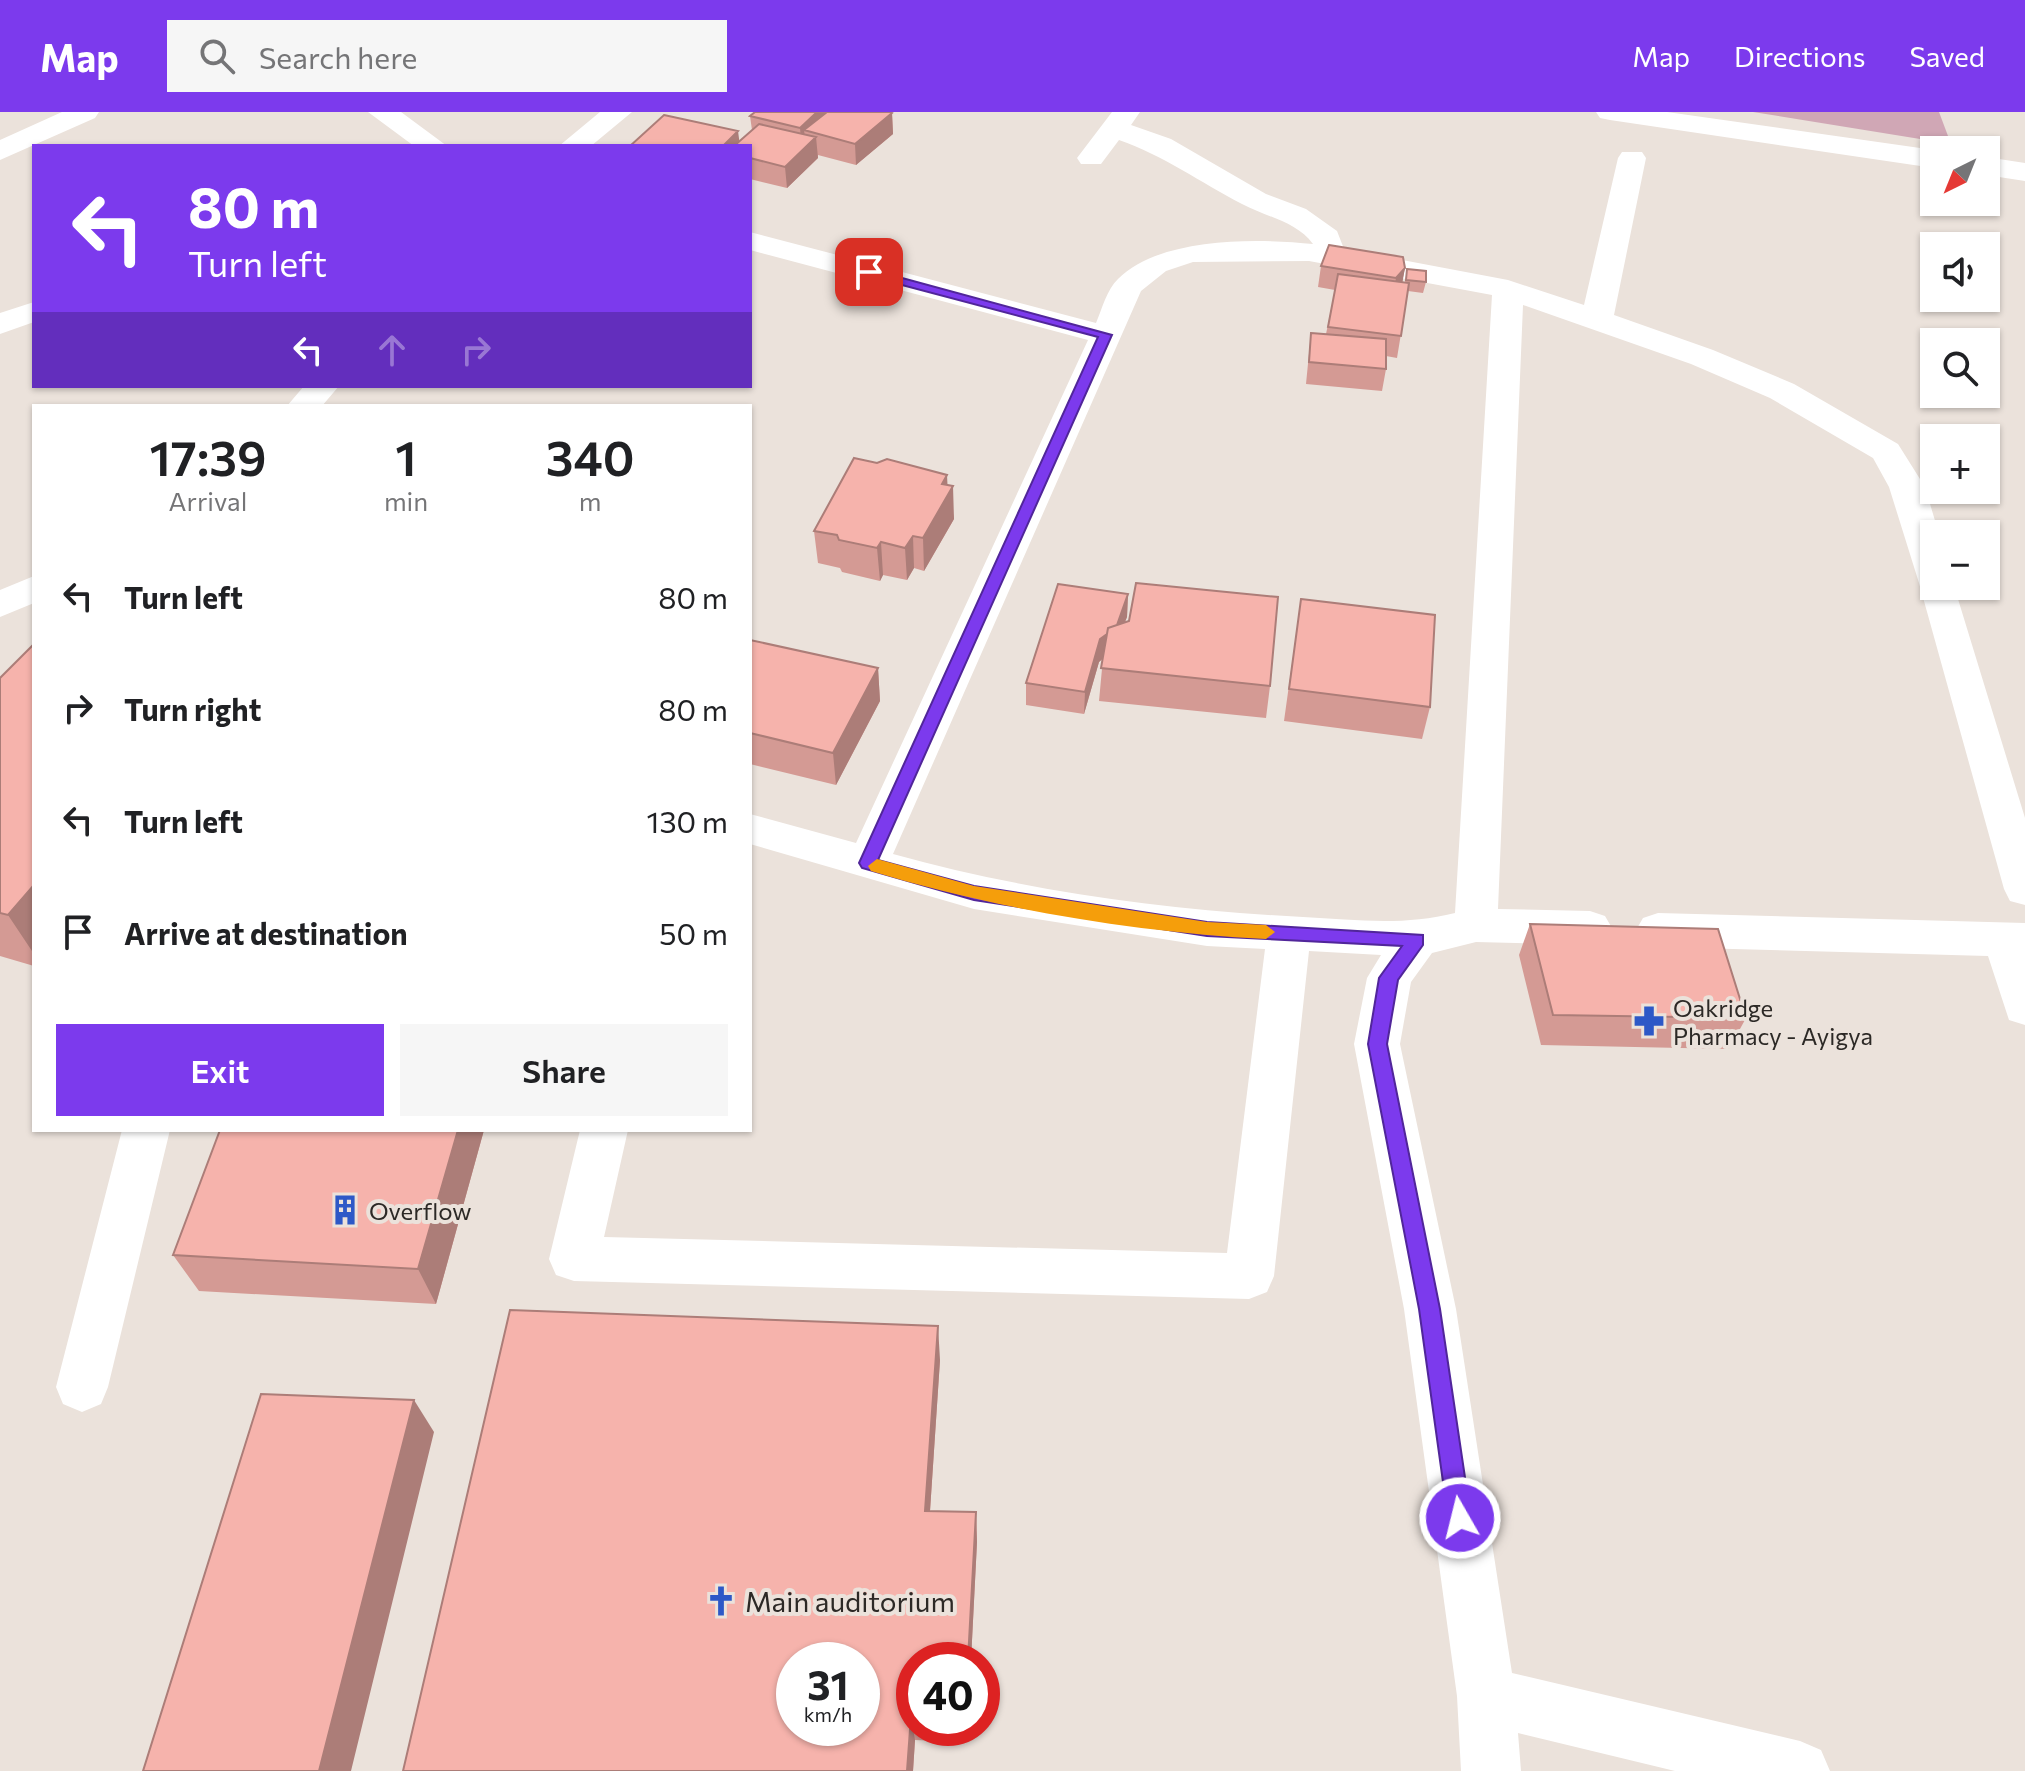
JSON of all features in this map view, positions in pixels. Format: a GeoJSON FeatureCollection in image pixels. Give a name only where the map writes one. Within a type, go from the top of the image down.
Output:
{"type":"FeatureCollection","features":[{"type":"Feature","properties":{"kind":"street"},"geometry":{"type":"LineString","coordinates":[[19,149],[85,112]]}},
{"type":"Feature","properties":{"kind":"street"},"geometry":{"type":"LineString","coordinates":[[382,112],[430,144]]}},
{"type":"Feature","properties":{"kind":"street"},"geometry":{"type":"LineString","coordinates":[[576,144],[618,112]]}},
{"type":"Feature","properties":{"kind":"street"},"geometry":{"type":"LineString","coordinates":[[1610,112],[1920,157]]}},
{"type":"Feature","properties":{"kind":"street"},"geometry":{"type":"LineString","coordinates":[[1091,158],[1120,120],[1187,163],[1256,200],[1296,215],[1326,237],[1331,256]]}},
{"type":"Feature","properties":{"kind":"street"},"geometry":{"type":"LineString","coordinates":[[1597,320],[1632,158]]}},
{"type":"Feature","properties":{"kind":"street"},"geometry":{"type":"LineString","coordinates":[[2000,168],[2025,172]]}},
{"type":"Feature","properties":{"kind":"street"},"geometry":{"type":"LineString","coordinates":[[752,242],[1106,335]]}},
{"type":"Feature","properties":{"kind":"street"},"geometry":{"type":"LineString","coordinates":[[868,863],[1128,286],[1155,265],[1190,253],[1309,252],[1508,289],[1702,357],[1782,391],[1886,451],[1907,487],[1920,530]]}},
{"type":"Feature","properties":{"kind":"street"},"geometry":{"type":"LineString","coordinates":[[1476,925],[1508,289]]}},
{"type":"Feature","properties":{"kind":"street"},"geometry":{"type":"LineString","coordinates":[[0,324],[32,312]]}},
{"type":"Feature","properties":{"kind":"street"},"geometry":{"type":"LineString","coordinates":[[306,404],[320,388]]}},
{"type":"Feature","properties":{"kind":"street"},"geometry":{"type":"LineString","coordinates":[[0,605],[32,589]]}},
{"type":"Feature","properties":{"kind":"street"},"geometry":{"type":"LineString","coordinates":[[1940,600],[2025,889]]}},
{"type":"Feature","properties":{"kind":"street"},"geometry":{"type":"LineString","coordinates":[[752,830],[974,893],[1207,929],[1417,940],[1476,925],[2016,940],[2025,1007]]}},
{"type":"Feature","properties":{"kind":"street"},"geometry":{"type":"LineString","coordinates":[[604,1132],[574,1259],[1249,1276],[1289,934]]}},
{"type":"Feature","properties":{"kind":"street"},"geometry":{"type":"LineString","coordinates":[[1417,940],[1389,978],[1377,1044],[1430,1309],[1486,1696],[1491,1771]]}},
{"type":"Feature","properties":{"kind":"street"},"geometry":{"type":"LineString","coordinates":[[82,1387],[146,1132]]}},
{"type":"Feature","properties":{"kind":"street"},"geometry":{"type":"LineString","coordinates":[[1486,1696],[1800,1771]]}},
{"type":"Feature","properties":{"kind":"shaded area"},"geometry":{"type":"Polygon","coordinates":[[[1753,112],[1939,112],[1948,136],[1920,136],[1920,139],[1753,112]]]}},
{"type":"Feature","properties":{"kind":"building"},"geometry":{"type":"Polygon","coordinates":[[[755,112],[817,112],[800,128],[750,116],[755,112]]]}},
{"type":"Feature","properties":{"kind":"building"},"geometry":{"type":"Polygon","coordinates":[[[827,112],[892,113],[855,144],[804,130],[827,112]]]}},
{"type":"Feature","properties":{"kind":"building"},"geometry":{"type":"Polygon","coordinates":[[[664,115],[738,131],[725,144],[632,144],[664,115]]]}},
{"type":"Feature","properties":{"kind":"building"},"geometry":{"type":"Polygon","coordinates":[[[759,124],[816,137],[785,167],[752,159],[752,144],[736,144],[759,124]]]}},
{"type":"Feature","properties":{"kind":"building"},"geometry":{"type":"Polygon","coordinates":[[[1329,245],[1403,257],[1405,268],[1396,278],[1321,266],[1329,245]]]}},
{"type":"Feature","properties":{"kind":"building"},"geometry":{"type":"Polygon","coordinates":[[[1407,269],[1426,271],[1426,282],[1406,280],[1407,269]]]}},
{"type":"Feature","properties":{"kind":"building"},"geometry":{"type":"Polygon","coordinates":[[[1338,274],[1409,283],[1401,336],[1328,327],[1338,274]]]}},
{"type":"Feature","properties":{"kind":"building"},"geometry":{"type":"Polygon","coordinates":[[[1311,333],[1386,339],[1386,369],[1309,362],[1311,333]]]}},
{"type":"Feature","properties":{"kind":"building"},"geometry":{"type":"Polygon","coordinates":[[[854,458],[877,463],[887,459],[947,475],[942,484],[953,486],[923,538],[913,536],[905,548],[881,542],[877,548],[814,531],[854,458]]]}},
{"type":"Feature","properties":{"kind":"building"},"geometry":{"type":"Polygon","coordinates":[[[1136,583],[1278,597],[1270,686],[1101,668],[1108,628],[1129,621],[1136,583]]]}},
{"type":"Feature","properties":{"kind":"building"},"geometry":{"type":"Polygon","coordinates":[[[1058,584],[1128,594],[1117,625],[1108,628],[1107,634],[1100,639],[1085,692],[1026,683],[1058,584]]]}},
{"type":"Feature","properties":{"kind":"building"},"geometry":{"type":"Polygon","coordinates":[[[1301,599],[1435,615],[1430,707],[1289,689],[1301,599]]]}},
{"type":"Feature","properties":{"kind":"building"},"geometry":{"type":"Polygon","coordinates":[[[752,640],[878,668],[833,753],[752,733],[752,640]]]}},
{"type":"Feature","properties":{"kind":"building"},"geometry":{"type":"Polygon","coordinates":[[[32,646],[32,887],[8,915],[0,913],[0,678],[32,646]]]}},
{"type":"Feature","properties":{"kind":"building"},"geometry":{"type":"Polygon","coordinates":[[[1530,924],[1718,929],[1746,1018],[1553,1015],[1530,924]]]}},
{"type":"Feature","properties":{"kind":"building","name":"Overflow"},"geometry":{"type":"Polygon","coordinates":[[[219,1132],[457,1132],[418,1269],[173,1255],[219,1132]]]}},
{"type":"Feature","properties":{"kind":"building","name":"Main auditorium"},"geometry":{"type":"Polygon","coordinates":[[[510,1310],[938,1326],[925,1511],[976,1512],[969,1642],[896,1642],[896,1746],[909,1746],[907,1771],[403,1771],[510,1310]]]}},
{"type":"Feature","properties":{"kind":"building"},"geometry":{"type":"Polygon","coordinates":[[[261,1394],[414,1400],[319,1771],[143,1771],[261,1394]]]}},
{"type":"Feature","properties":{"kind":"slow traffic"},"geometry":{"type":"LineString","coordinates":[[877,866],[974,893],[1207,929],[1266,932]]}},
{"type":"Feature","properties":{"kind":"place","name":"Oakridge Pharmacy - Ayigya"},"geometry":{"type":"Point","coordinates":[1649,1021]}},
{"type":"Feature","properties":{"kind":"place","name":"Overflow"},"geometry":{"type":"Point","coordinates":[345,1210]}},
{"type":"Feature","properties":{"kind":"place","name":"Main auditorium"},"geometry":{"type":"Point","coordinates":[721,1601]}},
{"type":"Feature","properties":{"kind":"route"},"geometry":{"type":"LineString","coordinates":[[869,272],[1106,335],[868,863],[974,893],[1207,929],[1417,940],[1389,978],[1377,1044],[1430,1309],[1460,1518]]}}]}
